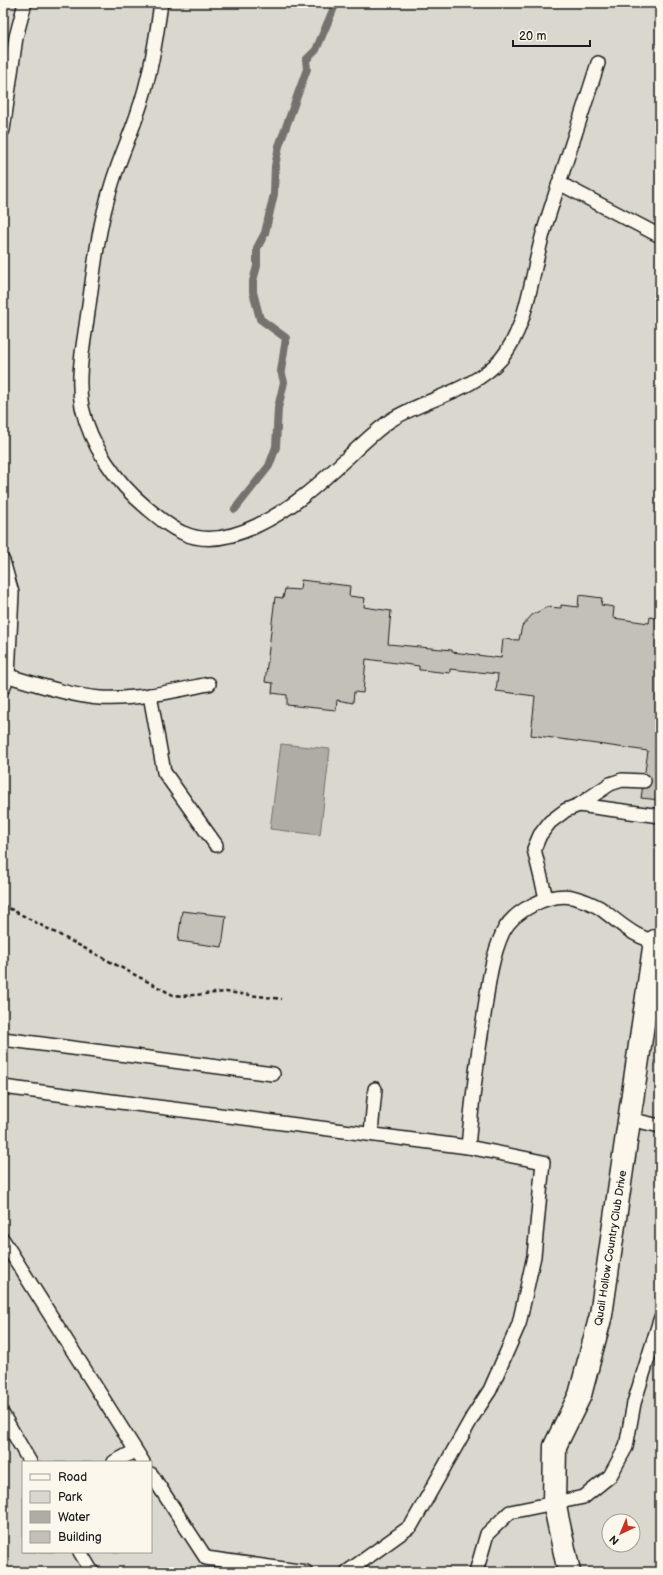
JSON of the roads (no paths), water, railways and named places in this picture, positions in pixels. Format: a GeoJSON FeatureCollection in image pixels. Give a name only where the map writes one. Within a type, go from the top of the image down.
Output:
{"type":"FeatureCollection","features":[{"type":"Feature","properties":{"kind":"street","name":"Quail Hollow Country Club Drive"},"geometry":{"type":"LineString","coordinates":[[568,1572],[554,1502],[555,1446],[580,1395],[601,1315],[629,1118],[657,940]]}},
{"type":"Feature","properties":{"kind":"lane"},"geometry":{"type":"LineString","coordinates":[[3,130],[5,102],[16,37],[25,3]]}},
{"type":"Feature","properties":{"kind":"lane"},"geometry":{"type":"LineString","coordinates":[[161,3],[147,83],[110,189],[99,236],[80,369],[82,406],[90,430],[103,456],[122,482],[140,502],[164,522],[183,534],[203,539],[222,539],[244,532],[292,506],[316,487],[389,421],[414,407],[458,390],[482,376],[502,358],[526,310],[542,236],[598,63]]}},
{"type":"Feature","properties":{"kind":"lane"},"geometry":{"type":"LineString","coordinates":[[560,183],[660,236]]}},
{"type":"Feature","properties":{"kind":"lane"},"geometry":{"type":"LineString","coordinates":[[3,561],[12,593],[6,682],[100,698],[150,695],[209,684]]}},
{"type":"Feature","properties":{"kind":"lane"},"geometry":{"type":"LineString","coordinates":[[150,695],[164,772],[216,845]]}},
{"type":"Feature","properties":{"kind":"lane"},"geometry":{"type":"LineString","coordinates":[[546,898],[534,849],[540,835],[550,822],[566,810],[579,805],[610,784],[622,780],[644,781]]}},
{"type":"Feature","properties":{"kind":"lane"},"geometry":{"type":"LineString","coordinates":[[579,805],[660,816]]}},
{"type":"Feature","properties":{"kind":"lane"},"geometry":{"type":"LineString","coordinates":[[468,1147],[476,1066],[495,953],[504,931],[522,911],[546,898],[571,897],[599,907],[626,929],[657,940]]}},
{"type":"Feature","properties":{"kind":"lane"},"geometry":{"type":"LineString","coordinates":[[3,1039],[273,1074]]}},
{"type":"Feature","properties":{"kind":"lane"},"geometry":{"type":"LineString","coordinates":[[3,1087],[371,1133],[468,1147],[543,1162],[534,1256],[519,1324],[490,1390],[473,1416],[412,1526],[347,1572]]}},
{"type":"Feature","properties":{"kind":"lane"},"geometry":{"type":"LineString","coordinates":[[371,1133],[374,1089]]}},
{"type":"Feature","properties":{"kind":"lane"},"geometry":{"type":"LineString","coordinates":[[629,1118],[660,1126]]}},
{"type":"Feature","properties":{"kind":"lane"},"geometry":{"type":"LineString","coordinates":[[3,1240],[142,1461]]}},
{"type":"Feature","properties":{"kind":"lane"},"geometry":{"type":"LineString","coordinates":[[476,1572],[487,1534],[510,1512],[584,1497],[610,1476],[626,1447],[634,1403],[660,1320]]}},
{"type":"Feature","properties":{"kind":"lane"},"geometry":{"type":"LineString","coordinates":[[3,1415],[29,1461]]}},
{"type":"Feature","properties":{"kind":"lane"},"geometry":{"type":"LineString","coordinates":[[116,1461],[135,1451]]}},
{"type":"Feature","properties":{"kind":"lane"},"geometry":{"type":"LineString","coordinates":[[152,1476],[206,1558],[306,1572]]}},
{"type":"Feature","properties":{"kind":"lane"},"geometry":{"type":"LineString","coordinates":[[81,1553],[92,1572]]}},
{"type":"Feature","properties":{"kind":"water"},"geometry":{"type":"Polygon","coordinates":[[[281,744],[330,749],[320,835],[270,829],[281,744]]]}},
{"type":"Feature","properties":{"kind":"waterway"},"geometry":{"type":"LineString","coordinates":[[235,509],[269,466],[276,447],[278,408],[284,382],[281,371],[286,338],[260,319],[253,292],[253,281],[257,266],[257,248],[265,233],[274,194],[275,166],[279,146],[307,69],[306,60],[316,50],[336,3]]}}]}
